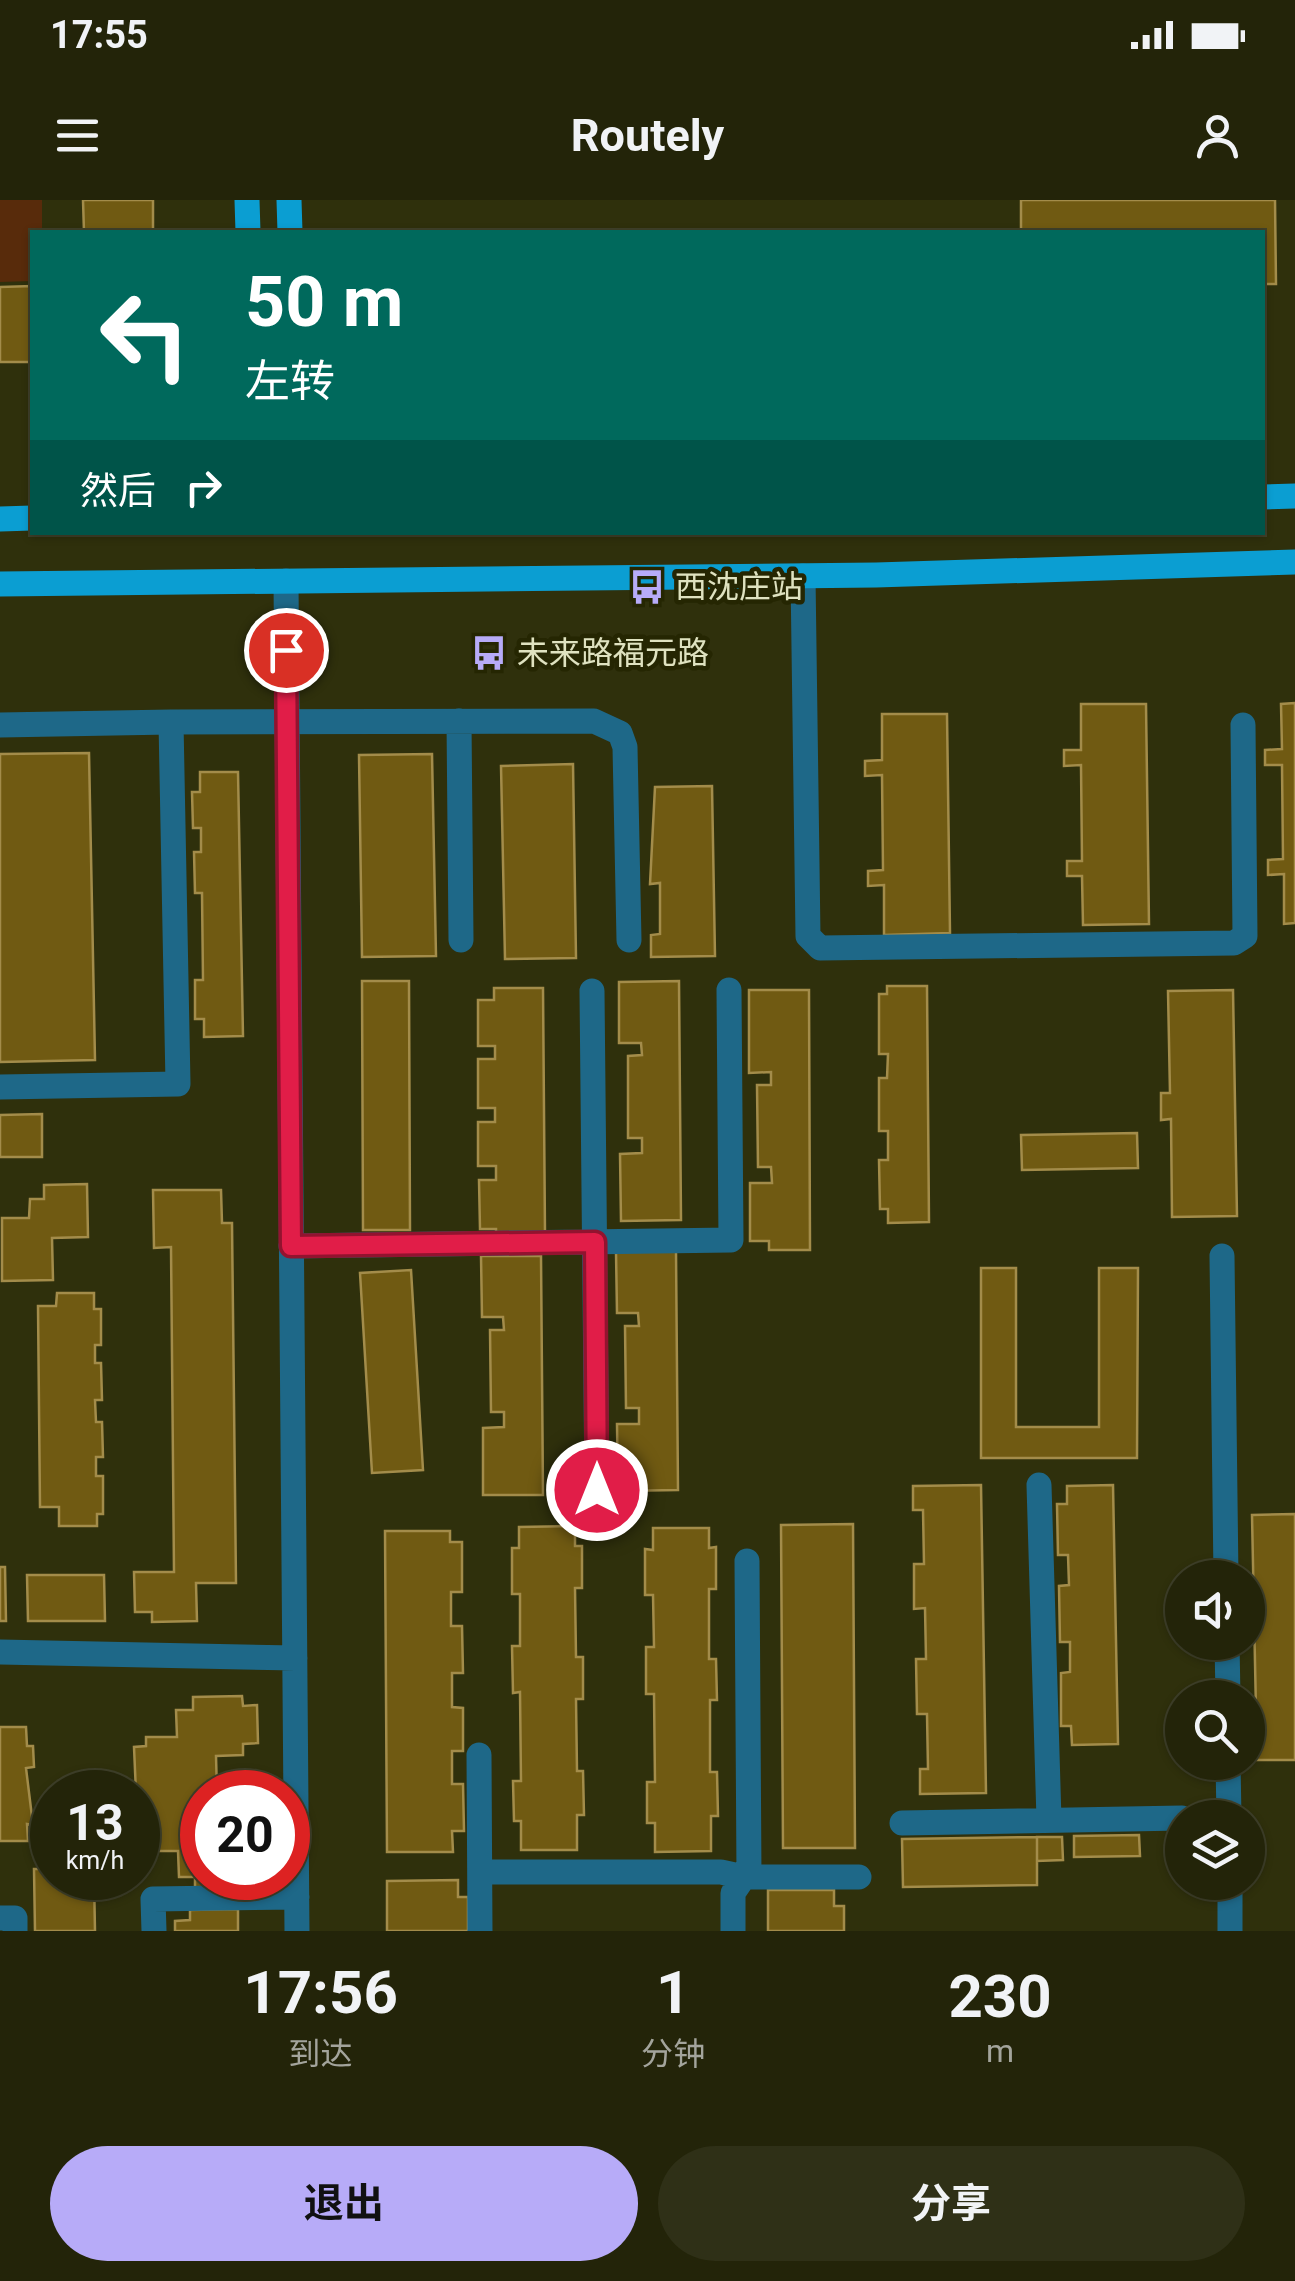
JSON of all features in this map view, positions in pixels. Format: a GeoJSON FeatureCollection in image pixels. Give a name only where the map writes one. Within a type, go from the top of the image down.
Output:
{"type":"FeatureCollection","features":[{"type":"Feature","properties":{"kind":"main road"},"geometry":{"type":"LineString","coordinates":[[247,200],[248,230]]}},
{"type":"Feature","properties":{"kind":"main road"},"geometry":{"type":"LineString","coordinates":[[289,200],[290,230]]}},
{"type":"Feature","properties":{"kind":"main road"},"geometry":{"type":"LineString","coordinates":[[1265,498],[1295,496]]}},
{"type":"Feature","properties":{"kind":"main road"},"geometry":{"type":"LineString","coordinates":[[0,519],[30,518]]}},
{"type":"Feature","properties":{"kind":"main road"},"geometry":{"type":"LineString","coordinates":[[0,584],[802,576],[1295,562]]}},
{"type":"Feature","properties":{"kind":"street"},"geometry":{"type":"LineString","coordinates":[[802,576],[808,936],[820,948],[1234,942],[1245,936],[1243,725]]}},
{"type":"Feature","properties":{"kind":"street"},"geometry":{"type":"LineString","coordinates":[[286,581],[296,1770]]}},
{"type":"Feature","properties":{"kind":"street"},"geometry":{"type":"LineString","coordinates":[[0,725],[286,720],[594,721],[620,732],[624,748],[628,940]]}},
{"type":"Feature","properties":{"kind":"street"},"geometry":{"type":"LineString","coordinates":[[459,721],[461,940]]}},
{"type":"Feature","properties":{"kind":"street"},"geometry":{"type":"LineString","coordinates":[[0,1087],[178,1084],[171,722]]}},
{"type":"Feature","properties":{"kind":"street"},"geometry":{"type":"LineString","coordinates":[[291,1246],[732,1240],[729,990]]}},
{"type":"Feature","properties":{"kind":"street"},"geometry":{"type":"LineString","coordinates":[[592,991],[597,1490]]}},
{"type":"Feature","properties":{"kind":"street"},"geometry":{"type":"LineString","coordinates":[[1222,1256],[1226,1560]]}},
{"type":"Feature","properties":{"kind":"street"},"geometry":{"type":"LineString","coordinates":[[1039,1484],[1049,1820]]}},
{"type":"Feature","properties":{"kind":"street"},"geometry":{"type":"LineString","coordinates":[[734,1931],[733,1893],[746,1878],[747,1560]]}},
{"type":"Feature","properties":{"kind":"street"},"geometry":{"type":"LineString","coordinates":[[0,1652],[295,1658]]}},
{"type":"Feature","properties":{"kind":"street"},"geometry":{"type":"LineString","coordinates":[[479,1755],[480,1931]]}},
{"type":"Feature","properties":{"kind":"street"},"geometry":{"type":"LineString","coordinates":[[902,1823],[1165,1818]]}},
{"type":"Feature","properties":{"kind":"street"},"geometry":{"type":"LineString","coordinates":[[480,1872],[722,1872],[746,1878],[860,1877]]}},
{"type":"Feature","properties":{"kind":"street"},"geometry":{"type":"LineString","coordinates":[[154,1931],[153,1899],[180,1899]]}},
{"type":"Feature","properties":{"kind":"street"},"geometry":{"type":"LineString","coordinates":[[297,1900],[297,1931]]}},
{"type":"Feature","properties":{"kind":"street"},"geometry":{"type":"LineString","coordinates":[[1230,1900],[1230,1931]]}},
{"type":"Feature","properties":{"kind":"street"},"geometry":{"type":"LineString","coordinates":[[0,1918],[15,1918],[15,1931]]}},
{"type":"Feature","properties":{"kind":"shaded area"},"geometry":{"type":"Polygon","coordinates":[[[0,200],[42,200],[42,230],[30,230],[30,281],[0,282],[0,200]]]}},
{"type":"Feature","properties":{"kind":"building"},"geometry":{"type":"Polygon","coordinates":[[[83,200],[153,200],[153,230],[84,230],[83,200]]]}},
{"type":"Feature","properties":{"kind":"building"},"geometry":{"type":"Polygon","coordinates":[[[1021,200],[1275,200],[1276,284],[1265,284],[1265,230],[1021,230],[1021,200]]]}},
{"type":"Feature","properties":{"kind":"building"},"geometry":{"type":"Polygon","coordinates":[[[30,286],[30,362],[0,362],[0,287],[30,286]]]}},
{"type":"Feature","properties":{"kind":"building"},"geometry":{"type":"Polygon","coordinates":[[[1295,703],[1295,923],[1284,924],[1284,874],[1268,875],[1268,860],[1283,859],[1282,765],[1265,765],[1265,750],[1282,749],[1281,704],[1295,703]]]}},
{"type":"Feature","properties":{"kind":"building"},"geometry":{"type":"Polygon","coordinates":[[[1081,704],[1146,704],[1149,924],[1083,925],[1082,876],[1067,876],[1067,861],[1082,861],[1081,765],[1064,766],[1064,750],[1081,750],[1081,704]]]}},
{"type":"Feature","properties":{"kind":"building"},"geometry":{"type":"Polygon","coordinates":[[[882,714],[947,714],[950,933],[884,935],[884,885],[868,886],[868,871],[883,870],[882,775],[865,776],[865,761],[882,760],[882,714]]]}},
{"type":"Feature","properties":{"kind":"building"},"geometry":{"type":"Polygon","coordinates":[[[89,753],[95,1060],[0,1062],[0,754],[89,753]]]}},
{"type":"Feature","properties":{"kind":"building"},"geometry":{"type":"Polygon","coordinates":[[[432,754],[436,956],[362,957],[359,755],[432,754]]]}},
{"type":"Feature","properties":{"kind":"building"},"geometry":{"type":"Polygon","coordinates":[[[573,764],[576,958],[505,959],[501,766],[573,764]]]}},
{"type":"Feature","properties":{"kind":"building"},"geometry":{"type":"Polygon","coordinates":[[[200,772],[238,772],[243,1036],[204,1037],[204,1019],[195,1019],[195,980],[203,980],[202,893],[195,893],[194,852],[201,852],[201,828],[193,828],[192,792],[200,792],[200,772]]]}},
{"type":"Feature","properties":{"kind":"building"},"geometry":{"type":"Polygon","coordinates":[[[712,786],[715,956],[651,957],[651,935],[660,934],[660,883],[650,884],[655,787],[712,786]]]}},
{"type":"Feature","properties":{"kind":"building"},"geometry":{"type":"Polygon","coordinates":[[[362,981],[409,981],[410,1230],[363,1230],[362,981]]]}},
{"type":"Feature","properties":{"kind":"building"},"geometry":{"type":"Polygon","coordinates":[[[679,981],[681,1220],[621,1221],[620,1154],[642,1153],[642,1138],[628,1138],[628,1056],[642,1055],[641,1043],[619,1043],[619,982],[679,981]]]}},
{"type":"Feature","properties":{"kind":"building"},"geometry":{"type":"Polygon","coordinates":[[[887,986],[927,986],[929,1222],[888,1223],[888,1209],[880,1209],[879,1160],[888,1160],[888,1131],[879,1131],[879,1078],[887,1078],[888,1054],[879,1054],[879,994],[887,994],[887,986]]]}},
{"type":"Feature","properties":{"kind":"building"},"geometry":{"type":"Polygon","coordinates":[[[494,988],[543,988],[545,1234],[496,1234],[496,1229],[480,1229],[479,1180],[496,1180],[496,1166],[478,1166],[478,1122],[495,1122],[495,1108],[478,1108],[478,1059],[495,1059],[495,1046],[478,1046],[478,1000],[494,1000],[494,988]]]}},
{"type":"Feature","properties":{"kind":"building"},"geometry":{"type":"Polygon","coordinates":[[[749,990],[809,990],[810,1250],[769,1250],[769,1241],[750,1241],[750,1183],[772,1183],[771,1167],[758,1167],[757,1085],[771,1085],[771,1072],[749,1073],[749,990]]]}},
{"type":"Feature","properties":{"kind":"building"},"geometry":{"type":"Polygon","coordinates":[[[1233,990],[1237,1216],[1172,1217],[1171,1119],[1161,1120],[1161,1093],[1170,1093],[1168,991],[1233,990]]]}},
{"type":"Feature","properties":{"kind":"building"},"geometry":{"type":"Polygon","coordinates":[[[42,1114],[42,1157],[0,1157],[0,1115],[42,1114]]]}},
{"type":"Feature","properties":{"kind":"building"},"geometry":{"type":"Polygon","coordinates":[[[1137,1133],[1138,1168],[1022,1170],[1021,1135],[1137,1133]]]}},
{"type":"Feature","properties":{"kind":"building"},"geometry":{"type":"Polygon","coordinates":[[[87,1184],[88,1237],[52,1238],[53,1280],[2,1281],[2,1218],[29,1218],[30,1199],[44,1199],[44,1185],[87,1184]]]}},
{"type":"Feature","properties":{"kind":"building"},"geometry":{"type":"Polygon","coordinates":[[[153,1190],[221,1190],[222,1223],[232,1223],[236,1583],[196,1583],[197,1621],[152,1622],[152,1612],[135,1612],[134,1572],[174,1572],[171,1247],[154,1248],[153,1190]]]}},
{"type":"Feature","properties":{"kind":"building"},"geometry":{"type":"Polygon","coordinates":[[[676,1251],[678,1490],[618,1491],[617,1424],[639,1424],[639,1408],[626,1408],[625,1326],[639,1326],[638,1313],[617,1313],[616,1252],[676,1251]]]}},
{"type":"Feature","properties":{"kind":"building"},"geometry":{"type":"Polygon","coordinates":[[[481,1256],[541,1256],[543,1495],[483,1495],[483,1428],[504,1427],[504,1412],[491,1412],[490,1330],[504,1330],[503,1317],[482,1317],[481,1256]]]}},
{"type":"Feature","properties":{"kind":"building"},"geometry":{"type":"Polygon","coordinates":[[[981,1268],[1016,1268],[1016,1427],[1099,1427],[1099,1268],[1138,1268],[1137,1458],[981,1458],[981,1268]]]}},
{"type":"Feature","properties":{"kind":"building"},"geometry":{"type":"Polygon","coordinates":[[[411,1270],[423,1470],[372,1473],[360,1273],[411,1270]]]}},
{"type":"Feature","properties":{"kind":"building"},"geometry":{"type":"Polygon","coordinates":[[[57,1293],[94,1293],[94,1309],[101,1309],[101,1345],[95,1345],[95,1363],[101,1363],[102,1400],[95,1400],[96,1422],[102,1422],[103,1457],[96,1457],[96,1476],[103,1476],[103,1514],[97,1514],[97,1526],[59,1526],[59,1507],[40,1507],[38,1306],[56,1306],[57,1293]]]}},
{"type":"Feature","properties":{"kind":"building"},"geometry":{"type":"Polygon","coordinates":[[[981,1485],[986,1793],[920,1794],[920,1769],[928,1769],[927,1714],[917,1714],[916,1659],[926,1659],[925,1608],[914,1609],[914,1564],[924,1564],[923,1510],[913,1510],[913,1486],[981,1485]]]}},
{"type":"Feature","properties":{"kind":"building"},"geometry":{"type":"Polygon","coordinates":[[[1113,1485],[1118,1744],[1072,1745],[1071,1726],[1061,1726],[1061,1673],[1070,1672],[1070,1642],[1060,1642],[1059,1586],[1069,1585],[1068,1555],[1058,1555],[1057,1504],[1067,1504],[1067,1486],[1113,1485]]]}},
{"type":"Feature","properties":{"kind":"building"},"geometry":{"type":"Polygon","coordinates":[[[1295,1514],[1295,1760],[1265,1760],[1265,1680],[1255,1680],[1255,1660],[1265,1660],[1265,1560],[1253,1560],[1252,1515],[1295,1514]]]}},
{"type":"Feature","properties":{"kind":"building"},"geometry":{"type":"Polygon","coordinates":[[[853,1524],[855,1848],[783,1848],[781,1525],[853,1524]]]}},
{"type":"Feature","properties":{"kind":"building"},"geometry":{"type":"Polygon","coordinates":[[[575,1526],[575,1546],[582,1546],[582,1588],[575,1588],[576,1657],[583,1657],[583,1699],[576,1699],[577,1771],[583,1771],[584,1815],[577,1815],[577,1850],[521,1850],[521,1821],[514,1821],[513,1781],[521,1781],[520,1692],[513,1693],[512,1646],[520,1646],[520,1594],[512,1594],[512,1548],[519,1548],[519,1527],[575,1526]]]}},
{"type":"Feature","properties":{"kind":"building"},"geometry":{"type":"Polygon","coordinates":[[[653,1528],[709,1528],[709,1548],[716,1547],[716,1589],[709,1589],[709,1659],[716,1659],[717,1700],[710,1700],[710,1772],[717,1772],[718,1816],[711,1816],[711,1851],[655,1852],[655,1823],[647,1823],[647,1782],[655,1782],[654,1694],[646,1694],[646,1647],[654,1647],[653,1595],[645,1595],[645,1549],[653,1550],[653,1528]]]}},
{"type":"Feature","properties":{"kind":"building"},"geometry":{"type":"Polygon","coordinates":[[[385,1531],[450,1531],[450,1542],[462,1542],[462,1592],[451,1592],[451,1626],[462,1626],[463,1673],[452,1673],[452,1707],[463,1708],[463,1751],[452,1751],[452,1784],[463,1784],[464,1831],[452,1831],[453,1852],[387,1852],[385,1531]]]}},
{"type":"Feature","properties":{"kind":"building"},"geometry":{"type":"Polygon","coordinates":[[[0,1567],[5,1567],[6,1621],[0,1621],[0,1567]]]}},
{"type":"Feature","properties":{"kind":"building"},"geometry":{"type":"Polygon","coordinates":[[[27,1575],[104,1575],[105,1621],[28,1621],[27,1575]]]}},
{"type":"Feature","properties":{"kind":"building"},"geometry":{"type":"Polygon","coordinates":[[[242,1696],[243,1706],[257,1705],[258,1743],[243,1744],[243,1755],[216,1756],[216,1770],[180,1770],[179,1877],[178,1851],[160,1851],[160,1770],[135,1770],[134,1747],[146,1746],[146,1737],[177,1737],[176,1710],[193,1710],[193,1697],[242,1696]]]}},
{"type":"Feature","properties":{"kind":"building"},"geometry":{"type":"Polygon","coordinates":[[[0,1727],[26,1727],[27,1746],[33,1746],[34,1767],[26,1768],[30,1801],[28,1841],[0,1841],[0,1727]]]}},
{"type":"Feature","properties":{"kind":"building"},"geometry":{"type":"Polygon","coordinates":[[[1139,1835],[1140,1856],[1074,1857],[1074,1836],[1139,1835]]]}},
{"type":"Feature","properties":{"kind":"building"},"geometry":{"type":"Polygon","coordinates":[[[1037,1837],[1062,1837],[1063,1860],[1037,1861],[1037,1837]]]}},
{"type":"Feature","properties":{"kind":"building"},"geometry":{"type":"Polygon","coordinates":[[[1037,1837],[1037,1885],[903,1887],[902,1839],[1037,1837]]]}},
{"type":"Feature","properties":{"kind":"building"},"geometry":{"type":"Polygon","coordinates":[[[458,1880],[458,1897],[468,1897],[468,1931],[387,1931],[387,1881],[458,1880]]]}},
{"type":"Feature","properties":{"kind":"building"},"geometry":{"type":"Polygon","coordinates":[[[768,1890],[834,1890],[834,1906],[844,1906],[844,1931],[768,1931],[768,1890]]]}},
{"type":"Feature","properties":{"kind":"building"},"geometry":{"type":"Polygon","coordinates":[[[34,1900],[94,1900],[95,1931],[35,1931],[34,1900]]]}},
{"type":"Feature","properties":{"kind":"building"},"geometry":{"type":"Polygon","coordinates":[[[238,1909],[238,1931],[175,1931],[175,1921],[190,1920],[190,1910],[238,1909]]]}},
{"type":"Feature","properties":{"kind":"place","name":"西沈庄站"},"geometry":{"type":"Point","coordinates":[647,587]}},
{"type":"Feature","properties":{"kind":"place","name":"未来路福元路"},"geometry":{"type":"Point","coordinates":[489,653]}},
{"type":"Feature","properties":{"kind":"route"},"geometry":{"type":"LineString","coordinates":[[286,650],[291,1246],[595,1242],[597,1490]]}}]}
